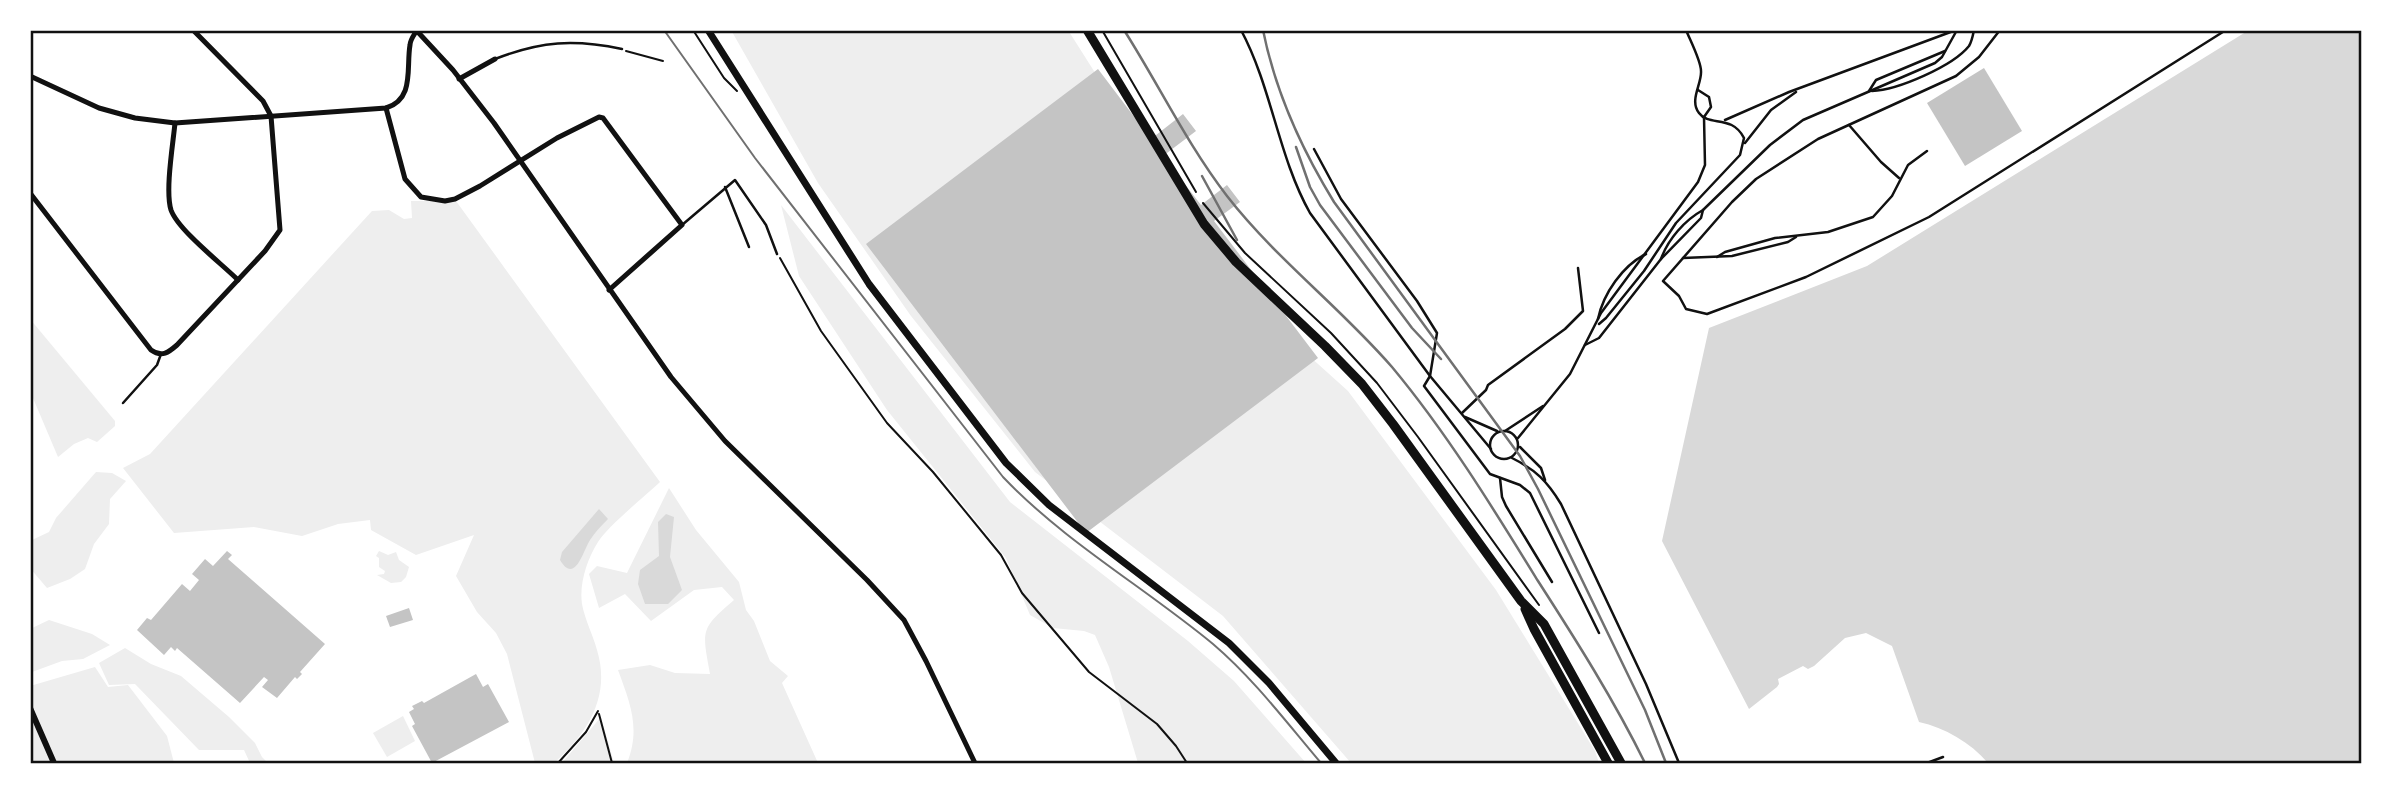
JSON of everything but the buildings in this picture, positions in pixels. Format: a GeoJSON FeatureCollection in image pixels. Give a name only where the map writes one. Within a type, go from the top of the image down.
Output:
{"type":"FeatureCollection","features":[{"type":"Feature","properties":{"kind":"highway"},"geometry":{"type":"LineString","coordinates":[[1087,30],[1204,224],[1236,261],[1362,384],[1393,424],[1521,601],[1544,624],[1621,763]]}},
{"type":"Feature","properties":{"kind":"highway"},"geometry":{"type":"LineString","coordinates":[[1521,601],[1608,763]]}},
{"type":"Feature","properties":{"kind":"main road"},"geometry":{"type":"LineString","coordinates":[[708,30],[881,301],[1006,463],[1049,505],[1229,643],[1261,675],[1336,763]]}},
{"type":"Feature","properties":{"kind":"street"},"geometry":{"type":"LineString","coordinates":[[30,193],[151,350],[167,354],[177,345],[276,238],[280,230],[271,116],[263,101],[193,30]]}},
{"type":"Feature","properties":{"kind":"street"},"geometry":{"type":"LineString","coordinates":[[30,76],[83,102],[107,110],[135,118],[175,123],[386,108],[395,104],[406,90],[410,43],[416,30],[494,123],[671,377],[710,425],[904,620],[975,763]]}},
{"type":"Feature","properties":{"kind":"street"},"geometry":{"type":"LineString","coordinates":[[459,79],[495,59]]}},
{"type":"Feature","properties":{"kind":"street"},"geometry":{"type":"LineString","coordinates":[[386,108],[402,173],[412,190],[421,197],[445,201],[455,199],[574,129],[599,117],[603,118],[682,225],[609,290]]}},
{"type":"Feature","properties":{"kind":"street"},"geometry":{"type":"LineString","coordinates":[[175,123],[169,191],[171,210],[190,234],[238,280]]}},
{"type":"Feature","properties":{"kind":"street"},"geometry":{"type":"LineString","coordinates":[[30,708],[54,763]]}},
{"type":"Feature","properties":{"kind":"lane"},"geometry":{"type":"LineString","coordinates":[[1241,30],[1259,68],[1285,153],[1306,207],[1430,376],[1498,458],[1512,458],[1528,466],[1545,480]]}},
{"type":"Feature","properties":{"kind":"lane"},"geometry":{"type":"LineString","coordinates":[[1596,326],[1606,318],[1644,271],[1662,241],[1683,215],[1740,155],[1743,146],[1741,131],[1734,125],[1704,117],[1699,113],[1695,102],[1701,71],[1686,30]]}},
{"type":"Feature","properties":{"kind":"lane"},"geometry":{"type":"LineString","coordinates":[[1661,259],[1672,239],[1693,216],[1703,210],[1770,145],[1803,120],[1935,63],[1946,51],[1957,30]]}},
{"type":"Feature","properties":{"kind":"lane"},"geometry":{"type":"LineString","coordinates":[[1722,121],[1789,92],[1957,30]]}},
{"type":"Feature","properties":{"kind":"lane"},"geometry":{"type":"LineString","coordinates":[[1869,91],[1884,90],[1948,63],[1969,46],[1974,30]]}},
{"type":"Feature","properties":{"kind":"lane"},"geometry":{"type":"LineString","coordinates":[[2000,30],[1979,57],[1956,76],[1797,151],[1756,179],[1732,202],[1663,281],[1679,296],[1686,309],[1707,314],[1805,277],[1929,217],[2226,30]]}},
{"type":"Feature","properties":{"kind":"lane"},"geometry":{"type":"LineString","coordinates":[[495,59],[530,46],[556,42],[582,43],[622,50]]}},
{"type":"Feature","properties":{"kind":"lane"},"geometry":{"type":"LineString","coordinates":[[1869,91],[1877,80],[1946,51]]}},
{"type":"Feature","properties":{"kind":"lane"},"geometry":{"type":"LineString","coordinates":[[1518,438],[1570,374],[1601,313],[1690,195],[1703,172],[1706,149],[1704,117],[1711,107],[1710,101],[1698,90]]}},
{"type":"Feature","properties":{"kind":"lane"},"geometry":{"type":"LineString","coordinates":[[1743,146],[1771,110],[1797,91]]}},
{"type":"Feature","properties":{"kind":"lane"},"geometry":{"type":"LineString","coordinates":[[1849,125],[1881,162],[1900,179]]}},
{"type":"Feature","properties":{"kind":"lane"},"geometry":{"type":"LineString","coordinates":[[1314,149],[1341,200],[1417,301],[1437,333],[1430,376],[1424,386],[1490,474],[1520,485],[1530,493],[1599,633]]}},
{"type":"Feature","properties":{"kind":"lane"},"geometry":{"type":"LineString","coordinates":[[1717,257],[1725,252],[1774,238],[1828,232],[1873,217],[1892,196],[1908,165],[1927,151]]}},
{"type":"Feature","properties":{"kind":"lane"},"geometry":{"type":"LineString","coordinates":[[682,225],[736,180],[766,225],[777,254]]}},
{"type":"Feature","properties":{"kind":"lane"},"geometry":{"type":"LineString","coordinates":[[725,187],[749,247]]}},
{"type":"Feature","properties":{"kind":"lane"},"geometry":{"type":"LineString","coordinates":[[1585,345],[1599,338],[1661,259],[1701,218],[1703,210]]}},
{"type":"Feature","properties":{"kind":"lane"},"geometry":{"type":"LineString","coordinates":[[1683,258],[1752,252],[1788,242],[1796,237]]}},
{"type":"Feature","properties":{"kind":"lane"},"geometry":{"type":"LineString","coordinates":[[1596,326],[1600,305],[1612,287],[1633,260],[1646,253]]}},
{"type":"Feature","properties":{"kind":"lane"},"geometry":{"type":"LineString","coordinates":[[1463,415],[1489,385],[1565,329],[1583,311],[1578,268]]}},
{"type":"Feature","properties":{"kind":"lane"},"geometry":{"type":"LineString","coordinates":[[123,403],[157,365],[161,354]]}},
{"type":"Feature","properties":{"kind":"lane"},"geometry":{"type":"LineString","coordinates":[[1463,415],[1498,432],[1504,431],[1546,404]]}},
{"type":"Feature","properties":{"kind":"lane"},"geometry":{"type":"LineString","coordinates":[[1504,431],[1518,438],[1519,446],[1512,458]]}},
{"type":"Feature","properties":{"kind":"lane"},"geometry":{"type":"LineString","coordinates":[[1491,449],[1491,439],[1498,432]]}},
{"type":"Feature","properties":{"kind":"lane"},"geometry":{"type":"LineString","coordinates":[[1519,446],[1541,468],[1545,480],[1561,504],[1646,684],[1679,763]]}},
{"type":"Feature","properties":{"kind":"lane"},"geometry":{"type":"LineString","coordinates":[[1500,478],[1506,506],[1552,582]]}},
{"type":"Feature","properties":{"kind":"lane"},"geometry":{"type":"LineString","coordinates":[[1927,763],[1942,757]]}},
{"type":"Feature","properties":{"kind":"path"},"geometry":{"type":"LineString","coordinates":[[693,30],[732,88],[753,104]]}},
{"type":"Feature","properties":{"kind":"path"},"geometry":{"type":"LineString","coordinates":[[1102,30],[1196,192]]}},
{"type":"Feature","properties":{"kind":"path"},"geometry":{"type":"LineString","coordinates":[[622,50],[663,61]]}},
{"type":"Feature","properties":{"kind":"path"},"geometry":{"type":"LineString","coordinates":[[1202,202],[1245,253],[1331,333],[1377,383],[1477,519]]}},
{"type":"Feature","properties":{"kind":"path"},"geometry":{"type":"LineString","coordinates":[[777,254],[821,331],[887,423],[933,472],[1001,555],[1022,593],[1089,672],[1157,724],[1187,763]]}},
{"type":"Feature","properties":{"kind":"path"},"geometry":{"type":"LineString","coordinates":[[558,763],[586,732],[598,711],[612,763]]}},
{"type":"Feature","properties":{"kind":"shaded area"},"geometry":{"type":"Polygon","coordinates":[[[731,30],[1068,30],[1228,283],[1348,391],[1496,590],[1595,751],[1599,763],[1351,763],[1223,616],[1035,472],[911,316],[818,183],[731,30]]]}},
{"type":"Feature","properties":{"kind":"shaded area"},"geometry":{"type":"Polygon","coordinates":[[[2249,30],[2361,30],[2361,763],[1988,763],[1956,737],[1919,722],[1892,646],[1866,633],[1845,638],[1814,666],[1808,669],[1803,666],[1778,679],[1777,687],[1749,709],[1662,541],[1709,328],[1867,266],[2249,30]]]}},
{"type":"Feature","properties":{"kind":"shaded area"},"geometry":{"type":"Polygon","coordinates":[[[411,201],[456,201],[660,482],[603,536],[587,564],[582,604],[601,667],[599,698],[594,712],[577,739],[554,763],[535,763],[507,654],[496,633],[477,612],[456,576],[474,535],[416,555],[371,530],[370,520],[338,524],[302,536],[254,527],[174,533],[123,468],[150,454],[372,211],[389,210],[404,219],[412,218],[411,201]]]}},
{"type":"Feature","properties":{"kind":"shaded area"},"geometry":{"type":"Polygon","coordinates":[[[781,205],[1010,502],[1188,641],[1234,681],[1306,763],[1138,763],[1109,667],[1095,635],[1084,631],[1053,628],[1030,615],[1006,558],[887,410],[799,276],[781,205]]]}},
{"type":"Feature","properties":{"kind":"shaded area"},"geometry":{"type":"Polygon","coordinates":[[[30,319],[115,421],[115,426],[97,442],[88,438],[74,444],[58,457],[30,391],[30,319]]]}},
{"type":"Feature","properties":{"kind":"shaded area"},"geometry":{"type":"Polygon","coordinates":[[[96,472],[112,473],[126,481],[110,499],[109,524],[94,544],[85,569],[70,579],[47,588],[30,568],[32,540],[49,532],[56,518],[96,472]]]}},
{"type":"Feature","properties":{"kind":"shaded area"},"geometry":{"type":"Polygon","coordinates":[[[669,488],[696,530],[739,582],[746,610],[754,621],[770,661],[788,676],[782,683],[818,763],[627,763],[633,738],[632,716],[618,670],[650,665],[675,673],[710,674],[706,631],[734,600],[722,587],[694,590],[651,621],[625,594],[599,608],[589,574],[597,566],[627,573],[669,488]]]}},
{"type":"Feature","properties":{"kind":"shaded area"},"geometry":{"type":"Polygon","coordinates":[[[599,509],[608,519],[592,537],[578,564],[570,569],[565,567],[560,560],[562,552],[599,509]]]}},
{"type":"Feature","properties":{"kind":"shaded area"},"geometry":{"type":"Polygon","coordinates":[[[666,514],[674,517],[670,557],[682,590],[668,604],[645,604],[638,584],[640,570],[659,556],[658,522],[666,514]]]}},
{"type":"Feature","properties":{"kind":"shaded area"},"geometry":{"type":"Polygon","coordinates":[[[379,551],[388,555],[396,552],[399,560],[409,567],[401,582],[391,583],[377,575],[384,574],[385,571],[379,567],[379,558],[376,556],[379,551]]]}},
{"type":"Feature","properties":{"kind":"shaded area"},"geometry":{"type":"Polygon","coordinates":[[[49,620],[92,634],[110,645],[83,659],[62,661],[32,672],[30,629],[49,620]]]}},
{"type":"Feature","properties":{"kind":"shaded area"},"geometry":{"type":"Polygon","coordinates":[[[125,648],[151,664],[181,676],[255,743],[268,763],[250,763],[244,750],[199,750],[135,684],[109,685],[99,663],[125,648]]]}},
{"type":"Feature","properties":{"kind":"shaded area"},"geometry":{"type":"Polygon","coordinates":[[[95,667],[108,687],[128,685],[167,736],[174,763],[30,763],[30,686],[95,667]]]}},
{"type":"Feature","properties":{"kind":"shaded area"},"geometry":{"type":"Polygon","coordinates":[[[403,716],[415,741],[387,757],[373,733],[403,716]]]}},
{"type":"Feature","properties":{"kind":"shaded area"},"geometry":{"type":"Polygon","coordinates":[[[601,717],[614,763],[562,763],[601,717]]]}},
{"type":"Feature","properties":{"kind":"tram line"},"geometry":{"type":"LineString","coordinates":[[664,30],[755,158],[1003,477],[1078,543],[1213,644],[1256,686],[1321,763]]}},
{"type":"Feature","properties":{"kind":"railway"},"geometry":{"type":"LineString","coordinates":[[1124,30],[1186,135],[1227,196],[1266,241],[1392,367],[1450,444],[1580,648],[1621,716],[1645,763]]}},
{"type":"Feature","properties":{"kind":"railway"},"geometry":{"type":"LineString","coordinates":[[1263,30],[1282,97],[1322,182],[1520,456],[1645,710],[1666,763]]}},
{"type":"Feature","properties":{"kind":"railway"},"geometry":{"type":"LineString","coordinates":[[1296,147],[1310,187],[1320,205],[1412,328],[1441,359]]}},
{"type":"Feature","properties":{"kind":"railway"},"geometry":{"type":"LineString","coordinates":[[1202,176],[1237,240]]}}]}
